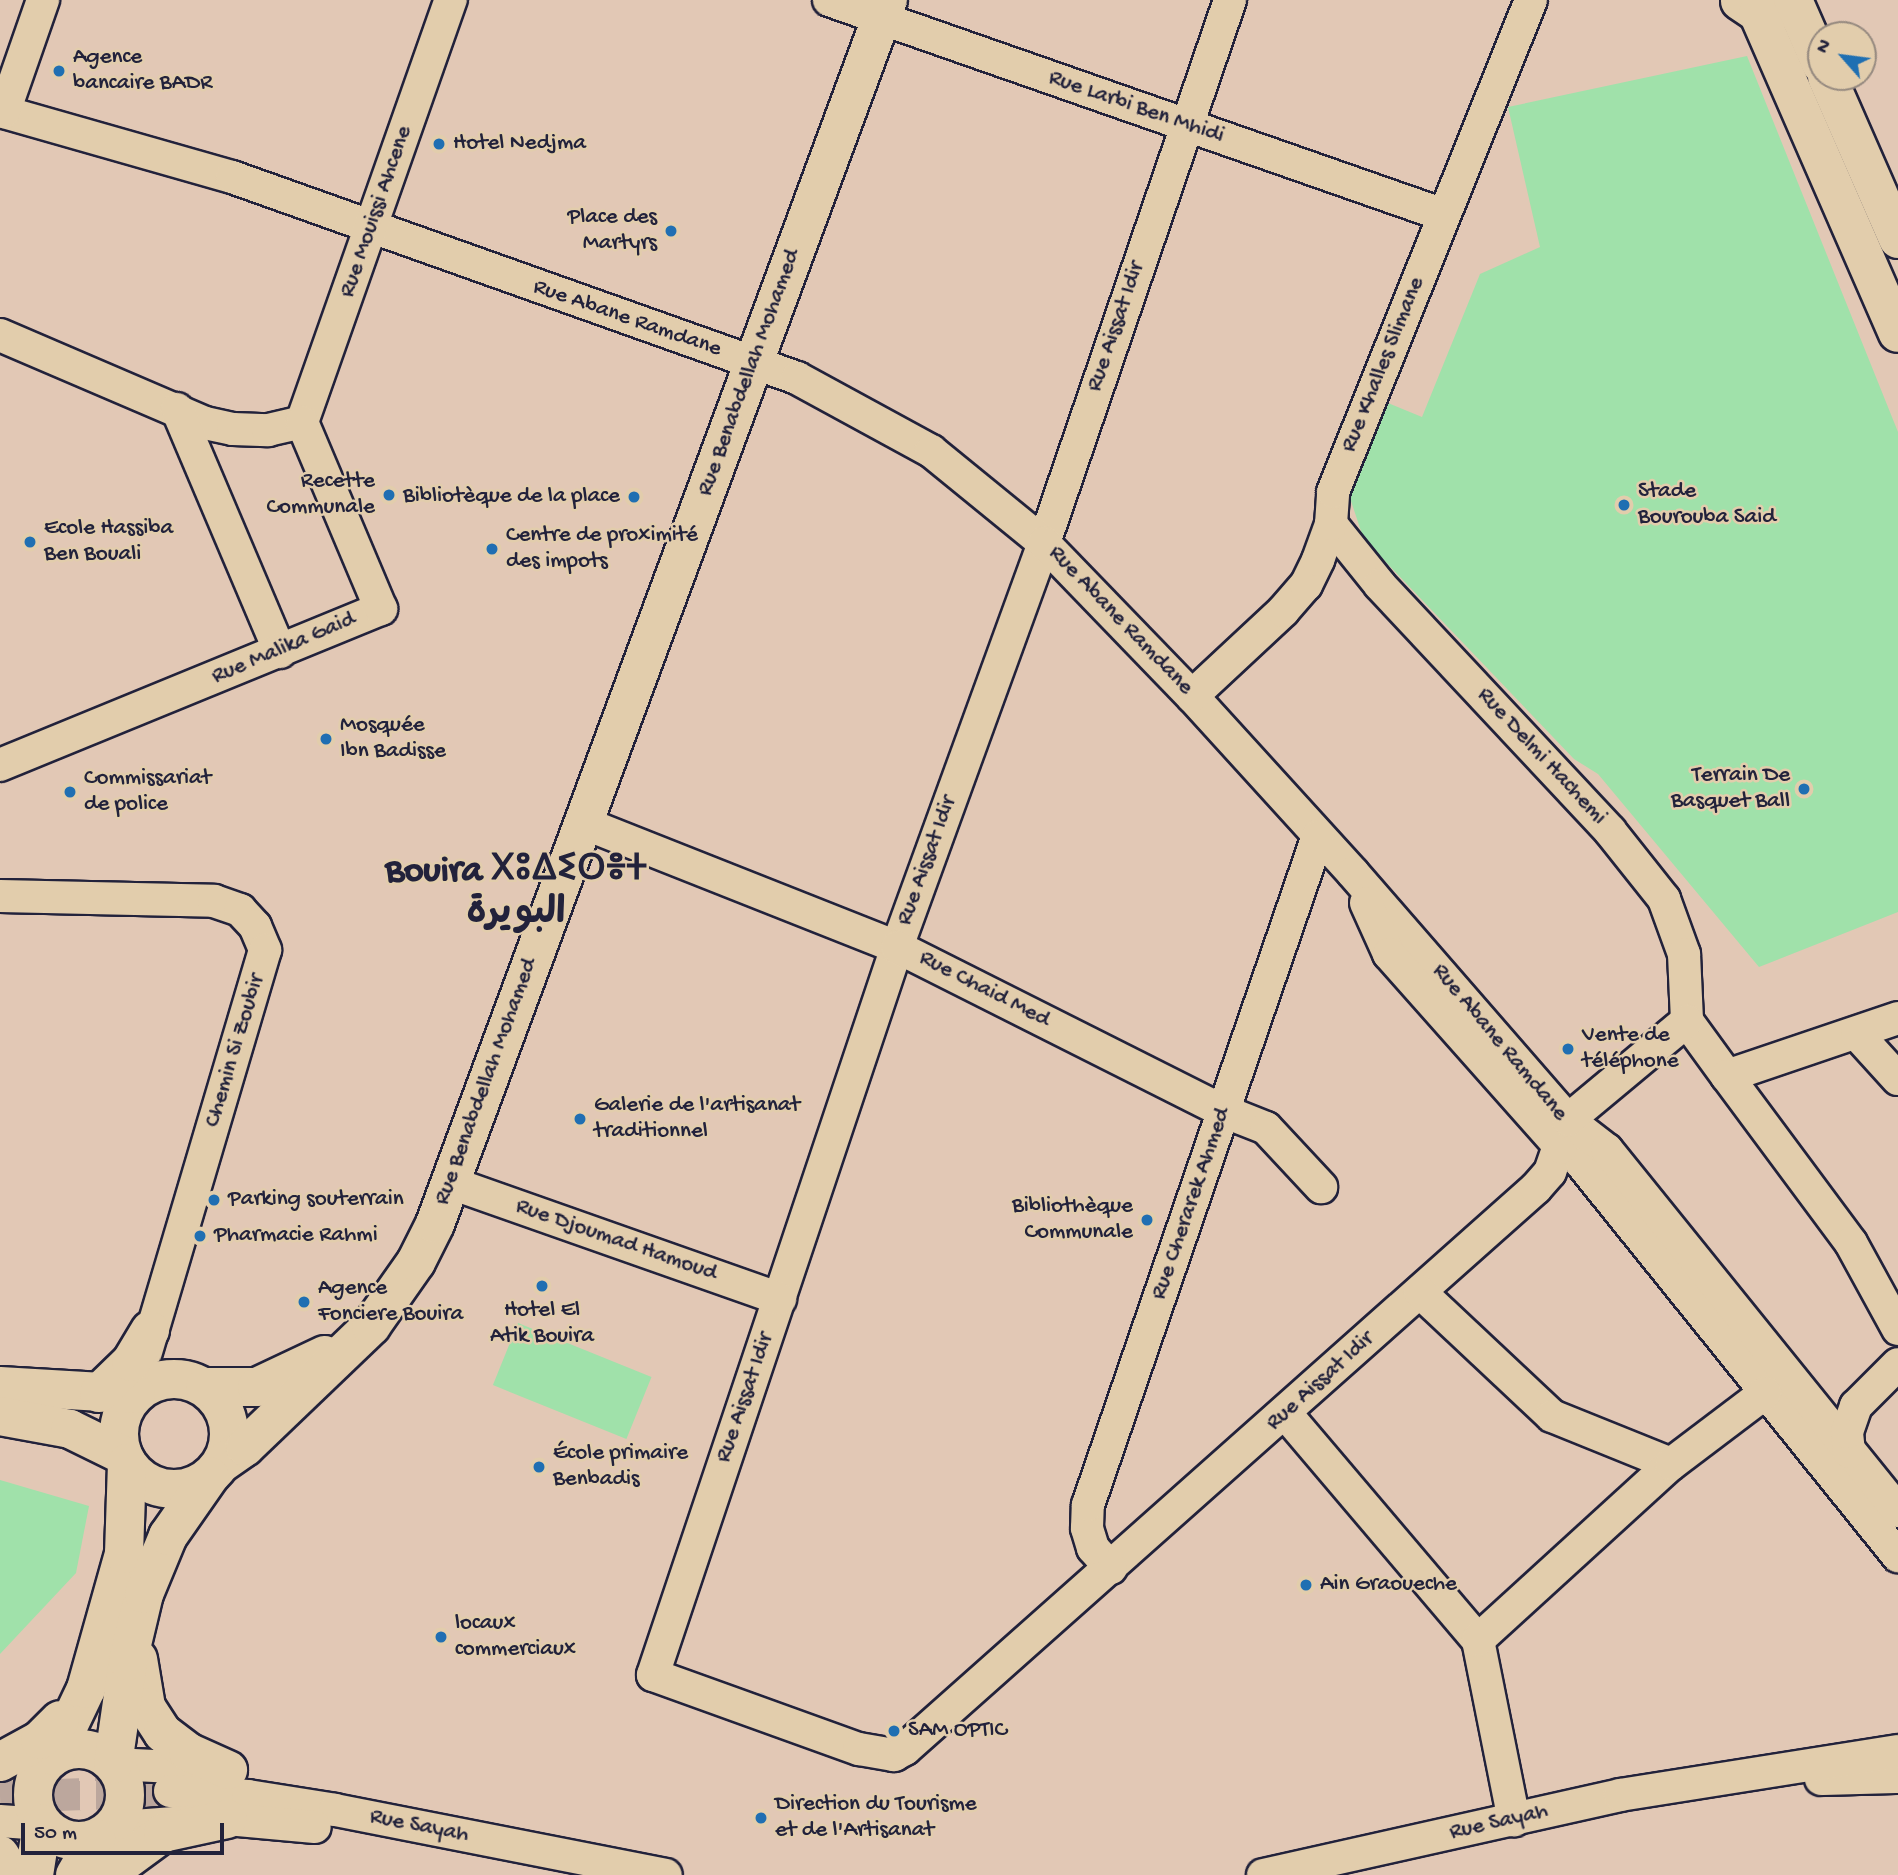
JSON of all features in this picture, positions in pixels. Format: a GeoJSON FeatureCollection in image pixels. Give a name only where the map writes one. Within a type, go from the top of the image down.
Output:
{"type":"FeatureCollection","features":[{"type":"Feature","properties":{"kind":"main road"},"geometry":{"type":"LineString","coordinates":[[1764,4],[1807,49]]}},
{"type":"Feature","properties":{"kind":"main road"},"geometry":{"type":"LineString","coordinates":[[1764,4],[1898,333]]}},
{"type":"Feature","properties":{"kind":"main road","name":"Rue Benabdellah Mohamed"},"geometry":{"type":"LineString","coordinates":[[216,1469],[245,1447],[370,1326],[416,1262],[451,1183],[581,822],[885,10]]}},
{"type":"Feature","properties":{"kind":"main road"},"geometry":{"type":"LineString","coordinates":[[1833,91],[1898,239]]}},
{"type":"Feature","properties":{"kind":"main road","name":"Rue Benabdellah Mohamed"},"geometry":{"type":"LineString","coordinates":[[205,1387],[257,1387],[311,1364],[370,1326]]}},
{"type":"Feature","properties":{"kind":"main road"},"geometry":{"type":"LineString","coordinates":[[54,1756],[86,1689],[124,1554],[125,1459],[120,1422],[131,1362],[150,1330]]}},
{"type":"Feature","properties":{"kind":"main road"},"geometry":{"type":"LineString","coordinates":[[0,1386],[125,1392],[171,1378],[205,1387],[226,1413],[229,1438],[216,1469],[163,1545],[137,1623],[128,1661],[113,1764]]}},
{"type":"Feature","properties":{"kind":"main road"},"geometry":{"type":"LineString","coordinates":[[0,1416],[70,1429],[125,1459],[137,1475],[166,1489],[197,1485],[216,1469]]}},
{"type":"Feature","properties":{"kind":"main road"},"geometry":{"type":"LineString","coordinates":[[137,1623],[139,1679],[153,1718],[175,1744],[228,1770]]}},
{"type":"Feature","properties":{"kind":"main road"},"geometry":{"type":"LineString","coordinates":[[0,1762],[40,1740],[86,1689]]}},
{"type":"Feature","properties":{"kind":"main road"},"geometry":{"type":"LineString","coordinates":[[34,1875],[42,1824],[32,1795],[43,1766],[54,1756],[66,1751],[91,1751],[113,1764],[121,1777],[124,1806],[113,1825],[96,1839],[75,1875]]}},
{"type":"Feature","properties":{"kind":"main road"},"geometry":{"type":"LineString","coordinates":[[106,1875],[163,1833],[227,1819]]}},
{"type":"Feature","properties":{"kind":"main road"},"geometry":{"type":"LineString","coordinates":[[42,1824],[66,1840],[96,1839]]}},
{"type":"Feature","properties":{"kind":"main road"},"geometry":{"type":"LineString","coordinates":[[0,1855],[12,1875]]}},
{"type":"Feature","properties":{"kind":"street"},"geometry":{"type":"LineString","coordinates":[[8,118],[43,0]]}},
{"type":"Feature","properties":{"kind":"street","name":"Rue Mouissi Ahcene"},"geometry":{"type":"LineString","coordinates":[[302,422],[451,0]]}},
{"type":"Feature","properties":{"kind":"street","name":"Rue Larbi Ben Mhidi"},"geometry":{"type":"LineString","coordinates":[[829,0],[885,10],[1186,125],[1444,215]]}},
{"type":"Feature","properties":{"kind":"street","name":"Rue Aissat Idir"},"geometry":{"type":"LineString","coordinates":[[1230,0],[1044,542],[897,947],[653,1675],[859,1749],[894,1755],[1286,1414],[1420,1292],[1565,1151],[1686,1021]]}},
{"type":"Feature","properties":{"kind":"street","name":"Rue Khalles Slimane"},"geometry":{"type":"LineString","coordinates":[[1192,696],[1306,585],[1331,524],[1333,492],[1531,0]]}},
{"type":"Feature","properties":{"kind":"street","name":"Rue Abane Ramdane"},"geometry":{"type":"LineString","coordinates":[[8,118],[221,174],[754,363],[843,401],[931,451],[1044,542],[1192,696],[1353,873],[1565,1151],[1898,1556]]}},
{"type":"Feature","properties":{"kind":"street"},"geometry":{"type":"LineString","coordinates":[[0,335],[177,409],[233,429],[268,430],[302,422]]}},
{"type":"Feature","properties":{"kind":"street"},"geometry":{"type":"LineString","coordinates":[[177,409],[280,652]]}},
{"type":"Feature","properties":{"kind":"street","name":"Rue Malika Gaid"},"geometry":{"type":"LineString","coordinates":[[0,765],[280,652],[381,608],[302,422]]}},
{"type":"Feature","properties":{"kind":"street","name":"Rue Delmi Hachemi"},"geometry":{"type":"LineString","coordinates":[[1331,524],[1380,585],[1610,831],[1664,899],[1684,954],[1686,1021]]}},
{"type":"Feature","properties":{"kind":"street","name":"Rue Chaid Med"},"geometry":{"type":"LineString","coordinates":[[581,822],[897,947],[1223,1111],[1266,1128],[1321,1187]]}},
{"type":"Feature","properties":{"kind":"street","name":"Rue Cherarek Ahmed"},"geometry":{"type":"LineString","coordinates":[[1111,1567],[1093,1548],[1087,1528],[1088,1505],[1177,1256],[1223,1111],[1318,835]]}},
{"type":"Feature","properties":{"kind":"street","name":"Chemin Si Zoubir"},"geometry":{"type":"LineString","coordinates":[[0,896],[214,901],[240,910],[255,926],[265,950],[150,1330]]}},
{"type":"Feature","properties":{"kind":"street"},"geometry":{"type":"LineString","coordinates":[[1727,1076],[1898,1018]]}},
{"type":"Feature","properties":{"kind":"street"},"geometry":{"type":"LineString","coordinates":[[1686,1021],[1851,1243],[1898,1329]]}},
{"type":"Feature","properties":{"kind":"street"},"geometry":{"type":"LineString","coordinates":[[1857,1034],[1898,1079]]}},
{"type":"Feature","properties":{"kind":"street"},"geometry":{"type":"LineString","coordinates":[[1565,1151],[1607,1150],[1898,1511]]}},
{"type":"Feature","properties":{"kind":"street","name":"Rue Djoumad Hamoud"},"geometry":{"type":"LineString","coordinates":[[451,1183],[780,1299]]}},
{"type":"Feature","properties":{"kind":"street"},"geometry":{"type":"LineString","coordinates":[[1420,1292],[1552,1416],[1671,1464]]}},
{"type":"Feature","properties":{"kind":"street"},"geometry":{"type":"LineString","coordinates":[[1849,1452],[1847,1432],[1864,1394],[1898,1364]]}},
{"type":"Feature","properties":{"kind":"street"},"geometry":{"type":"LineString","coordinates":[[1478,1640],[1671,1464],[1765,1393]]}},
{"type":"Feature","properties":{"kind":"street"},"geometry":{"type":"LineString","coordinates":[[1806,1399],[1832,1403],[1864,1394]]}},
{"type":"Feature","properties":{"kind":"street"},"geometry":{"type":"LineString","coordinates":[[1286,1414],[1478,1640],[1514,1820]]}},
{"type":"Feature","properties":{"kind":"street","name":"Rue Sayah"},"geometry":{"type":"LineString","coordinates":[[1263,1875],[1620,1795],[1898,1751]]}},
{"type":"Feature","properties":{"kind":"street"},"geometry":{"type":"LineString","coordinates":[[0,1773],[54,1756]]}},
{"type":"Feature","properties":{"kind":"street"},"geometry":{"type":"LineString","coordinates":[[113,1764],[228,1770],[468,1817],[553,1854]]}},
{"type":"Feature","properties":{"kind":"street","name":"Rue Sayah"},"geometry":{"type":"LineString","coordinates":[[1736,1777],[1898,1777]]}},
{"type":"Feature","properties":{"kind":"street","name":"Rue Sayah"},"geometry":{"type":"LineString","coordinates":[[170,1791],[285,1802],[666,1875]]}},
{"type":"Feature","properties":{"kind":"street"},"geometry":{"type":"LineString","coordinates":[[96,1839],[134,1826],[227,1819],[331,1829],[461,1855],[553,1854]]}},
{"type":"Feature","properties":{"kind":"street"},"geometry":{"type":"LineString","coordinates":[[0,1821],[42,1824]]}},
{"type":"Feature","properties":{"kind":"green space","name":"Stade Bourouba Said"},"geometry":{"type":"Polygon","coordinates":[[[1747,56],[1898,432],[1898,912],[1759,967],[1598,774],[1574,759],[1380,556],[1362,534],[1349,495],[1388,403],[1422,417],[1480,274],[1540,247],[1508,107],[1747,56]]]}},
{"type":"Feature","properties":{"kind":"green space"},"geometry":{"type":"Polygon","coordinates":[[[518,1323],[652,1377],[626,1439],[493,1385],[518,1323]]]}},
{"type":"Feature","properties":{"kind":"green space"},"geometry":{"type":"Polygon","coordinates":[[[0,1480],[89,1506],[76,1573],[0,1654],[0,1480]]]}},
{"type":"Feature","properties":{"kind":"tunnel"},"geometry":{"type":"LineString","coordinates":[[0,1797],[170,1791]]}},
{"type":"Feature","properties":{"kind":"place","name":"Agence bancaire BADR"},"geometry":{"type":"Point","coordinates":[59,71]}},
{"type":"Feature","properties":{"kind":"place","name":"Hotel Nedjma"},"geometry":{"type":"Point","coordinates":[439,144]}},
{"type":"Feature","properties":{"kind":"place","name":"Place des Martyrs"},"geometry":{"type":"Point","coordinates":[671,231]}},
{"type":"Feature","properties":{"kind":"place","name":"Recette Communale"},"geometry":{"type":"Point","coordinates":[389,495]}},
{"type":"Feature","properties":{"kind":"place","name":"Bibliotèque de la place"},"geometry":{"type":"Point","coordinates":[634,497]}},
{"type":"Feature","properties":{"kind":"place","name":"Stade Bourouba Said"},"geometry":{"type":"Point","coordinates":[1624,505]}},
{"type":"Feature","properties":{"kind":"place","name":"Ecole Hassiba Ben Bouali"},"geometry":{"type":"Point","coordinates":[30,542]}},
{"type":"Feature","properties":{"kind":"place","name":"Centre de proximité des impots"},"geometry":{"type":"Point","coordinates":[492,549]}},
{"type":"Feature","properties":{"kind":"place","name":"Mosquée Ibn Badisse"},"geometry":{"type":"Point","coordinates":[326,739]}},
{"type":"Feature","properties":{"kind":"place","name":"Terrain De Basquet Ball"},"geometry":{"type":"Point","coordinates":[1804,789]}},
{"type":"Feature","properties":{"kind":"place","name":"Commissariat de police"},"geometry":{"type":"Point","coordinates":[70,792]}},
{"type":"Feature","properties":{"kind":"place","name":"Vente de téléphone"},"geometry":{"type":"Point","coordinates":[1568,1049]}},
{"type":"Feature","properties":{"kind":"place","name":"Galerie de l'artisanat traditionnel"},"geometry":{"type":"Point","coordinates":[580,1119]}},
{"type":"Feature","properties":{"kind":"place","name":"Parking souterrain"},"geometry":{"type":"Point","coordinates":[214,1200]}},
{"type":"Feature","properties":{"kind":"place","name":"Bibliothèque Communale"},"geometry":{"type":"Point","coordinates":[1147,1220]}},
{"type":"Feature","properties":{"kind":"place","name":"Pharmacie Rahmi"},"geometry":{"type":"Point","coordinates":[200,1236]}},
{"type":"Feature","properties":{"kind":"place","name":"Hotel El Atik Bouira"},"geometry":{"type":"Point","coordinates":[542,1286]}},
{"type":"Feature","properties":{"kind":"place","name":"Agence Fonciere Bouira"},"geometry":{"type":"Point","coordinates":[304,1302]}},
{"type":"Feature","properties":{"kind":"place","name":"École primaire Benbadis"},"geometry":{"type":"Point","coordinates":[539,1467]}},
{"type":"Feature","properties":{"kind":"place","name":"Ain Graoueche"},"geometry":{"type":"Point","coordinates":[1306,1585]}},
{"type":"Feature","properties":{"kind":"place","name":"locaux commerciaux"},"geometry":{"type":"Point","coordinates":[441,1637]}},
{"type":"Feature","properties":{"kind":"place","name":"SAM OPTIC"},"geometry":{"type":"Point","coordinates":[894,1731]}},
{"type":"Feature","properties":{"kind":"place","name":"Direction du Tourisme et de l'Artisanat"},"geometry":{"type":"Point","coordinates":[761,1818]}},
{"type":"Feature","properties":{"kind":"district","name":"Bouira ⵝⵓⵠⵉⵔⴻⵜ البويرة"},"geometry":{"type":"Point","coordinates":[516,894]}}]}
